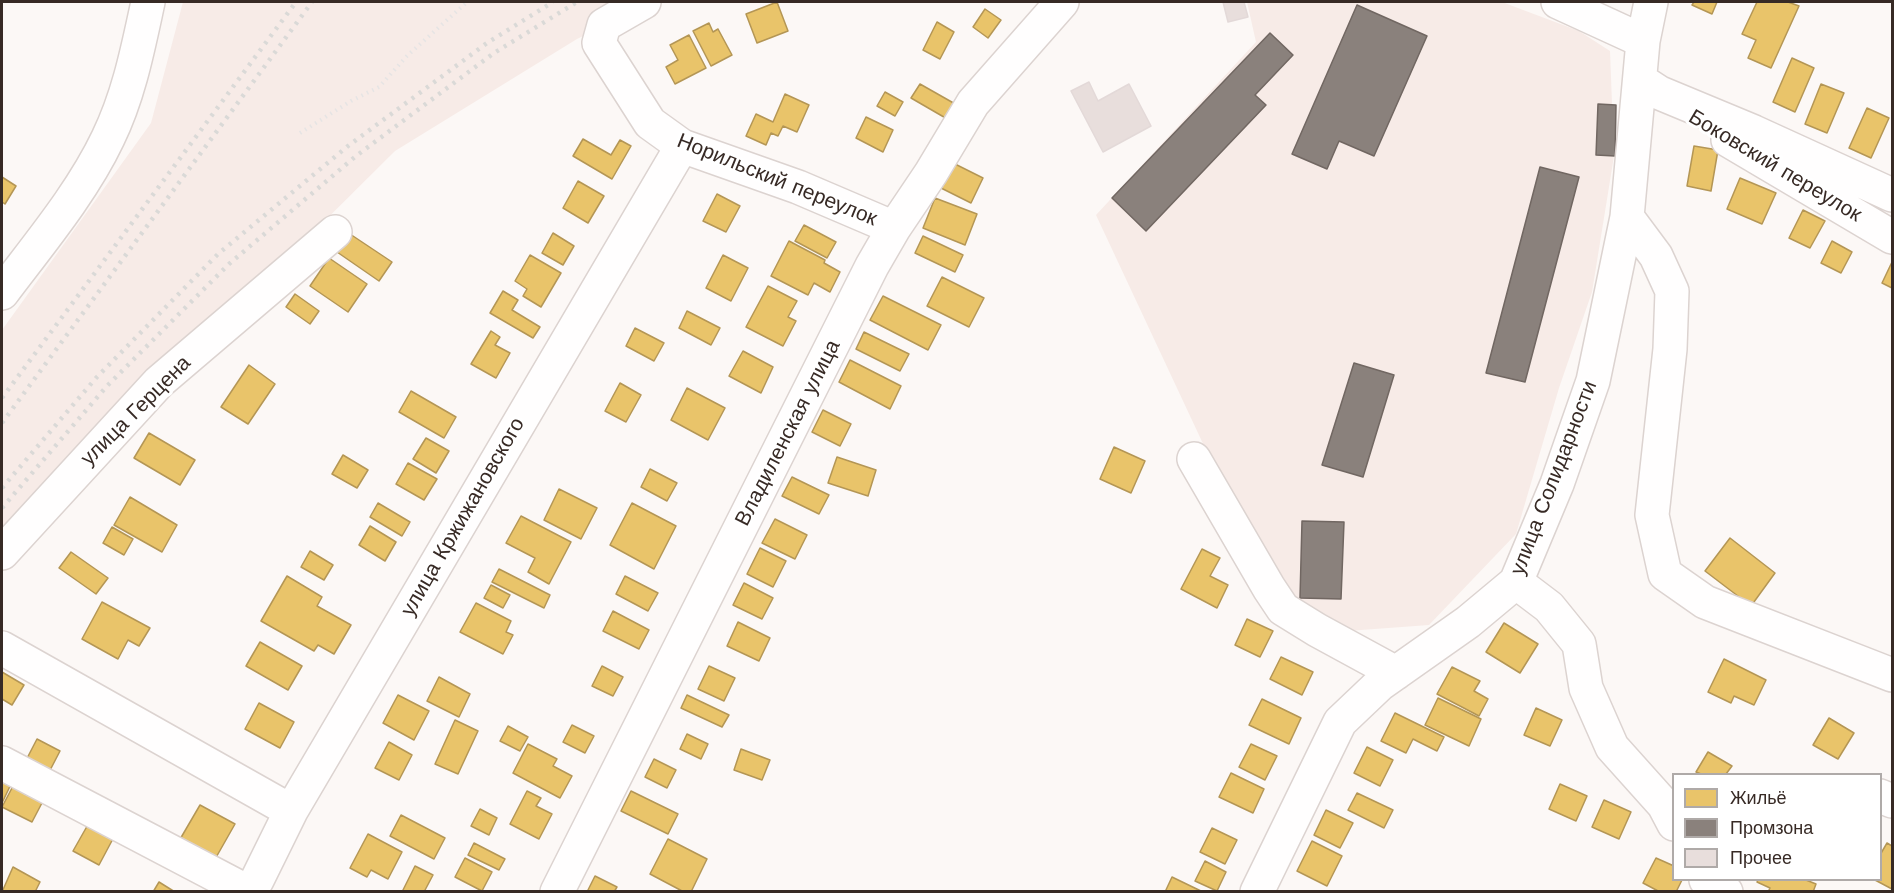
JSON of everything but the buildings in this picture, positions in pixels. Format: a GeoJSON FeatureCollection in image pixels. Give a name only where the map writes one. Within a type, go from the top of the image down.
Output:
{"type":"FeatureCollection","features":[{"type":"Feature","properties":{"kind":"street"},"geometry":{"type":"LineString","coordinates":[[2,293],[67,207],[108,138],[132,78],[148,2]]}},
{"type":"Feature","properties":{"kind":"street","name":"Норильский переулок"},"geometry":{"type":"LineString","coordinates":[[644,2],[604,26],[599,43],[650,123],[682,146],[798,187],[894,228]]}},
{"type":"Feature","properties":{"kind":"street","name":"Владиленская улица"},"geometry":{"type":"LineString","coordinates":[[558,891],[872,266],[894,228],[932,173],[973,103],[1062,2]]}},
{"type":"Feature","properties":{"kind":"street"},"geometry":{"type":"LineString","coordinates":[[1558,2],[1643,42]]}},
{"type":"Feature","properties":{"kind":"street","name":"улица Солидарности"},"geometry":{"type":"LineString","coordinates":[[1257,891],[1340,722],[1380,684],[1468,622],[1516,582],[1557,484],[1593,381],[1627,217],[1650,86],[1643,42],[1651,2]]}},
{"type":"Feature","properties":{"kind":"street","name":"Боковский переулок"},"geometry":{"type":"LineString","coordinates":[[1650,86],[1893,195]]}},
{"type":"Feature","properties":{"kind":"street","name":"Боковский переулок"},"geometry":{"type":"LineString","coordinates":[[1650,86],[1708,129],[1893,237]]}},
{"type":"Feature","properties":{"kind":"street","name":"улица Кржижановского"},"geometry":{"type":"LineString","coordinates":[[259,889],[291,811],[682,146]]}},
{"type":"Feature","properties":{"kind":"street"},"geometry":{"type":"LineString","coordinates":[[1627,217],[1656,256],[1671,291],[1670,350],[1652,514],[1665,574],[1705,602],[1893,675]]}},
{"type":"Feature","properties":{"kind":"street","name":"улица Герцена"},"geometry":{"type":"LineString","coordinates":[[2,553],[159,382],[336,232]]}},
{"type":"Feature","properties":{"kind":"street"},"geometry":{"type":"LineString","coordinates":[[1194,459],[1283,609],[1396,673]]}},
{"type":"Feature","properties":{"kind":"street"},"geometry":{"type":"LineString","coordinates":[[1516,582],[1549,607],[1579,644],[1586,688],[1612,747],[1670,810]]}},
{"type":"Feature","properties":{"kind":"street"},"geometry":{"type":"LineString","coordinates":[[2,648],[291,811]]}},
{"type":"Feature","properties":{"kind":"street"},"geometry":{"type":"LineString","coordinates":[[2,763],[259,889]]}},
{"type":"Feature","properties":{"kind":"street"},"geometry":{"type":"LineString","coordinates":[[1709,881],[1726,891]]}},
{"type":"Feature","properties":{"kind":"path"},"geometry":{"type":"LineString","coordinates":[[300,133],[351,100],[379,87],[407,56],[467,2]]}},
{"type":"Feature","properties":{"kind":"shaded area"},"geometry":{"type":"Polygon","coordinates":[[[183,2],[654,2],[577,39],[395,151],[59,485],[2,560],[2,330],[151,123],[183,2]]]}},
{"type":"Feature","properties":{"kind":"shaded area"},"geometry":{"type":"Polygon","coordinates":[[[1247,2],[1502,2],[1579,31],[1610,51],[1614,156],[1592,292],[1559,388],[1516,534],[1429,625],[1334,632],[1271,589],[1096,215],[1256,42],[1247,2]]]}},
{"type":"Feature","properties":{"kind":"railway"},"geometry":{"type":"LineString","coordinates":[[2,398],[296,2]]}},
{"type":"Feature","properties":{"kind":"railway"},"geometry":{"type":"LineString","coordinates":[[2,423],[312,2]]}},
{"type":"Feature","properties":{"kind":"railway"},"geometry":{"type":"LineString","coordinates":[[2,488],[96,378],[218,254],[348,146],[487,43],[553,2]]}},
{"type":"Feature","properties":{"kind":"railway"},"geometry":{"type":"LineString","coordinates":[[2,508],[107,386],[229,264],[356,156],[494,53],[577,2]]}}]}
